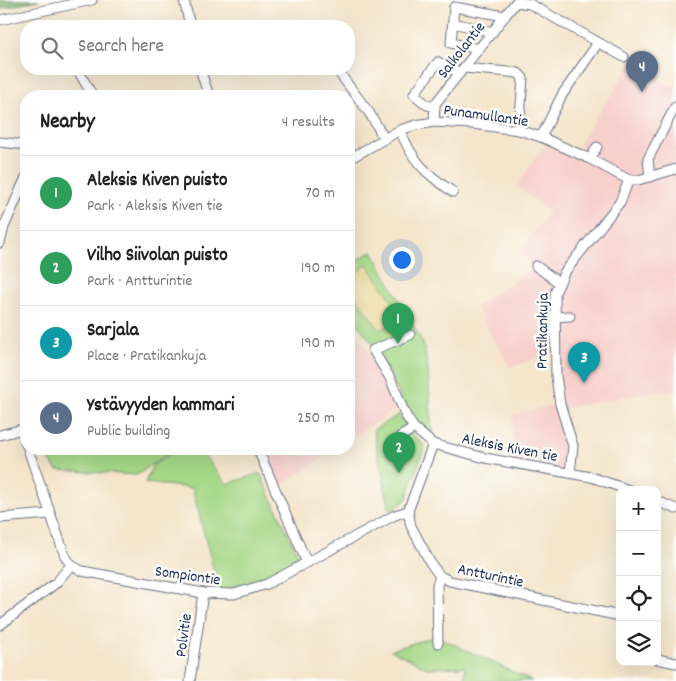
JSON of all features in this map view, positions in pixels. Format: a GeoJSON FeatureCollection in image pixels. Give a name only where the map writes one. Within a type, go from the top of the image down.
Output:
{"type":"FeatureCollection","features":[{"type":"Feature","properties":{"kind":"street"},"geometry":{"type":"LineString","coordinates":[[0,20],[92,0]]}},
{"type":"Feature","properties":{"kind":"street"},"geometry":{"type":"LineString","coordinates":[[184,0],[189,20]]}},
{"type":"Feature","properties":{"kind":"street"},"geometry":{"type":"LineString","coordinates":[[520,1],[530,4],[624,58]]}},
{"type":"Feature","properties":{"kind":"street","name":"Salkolantie"},"geometry":{"type":"LineString","coordinates":[[435,107],[505,16],[520,1]]}},
{"type":"Feature","properties":{"kind":"street"},"geometry":{"type":"LineString","coordinates":[[479,49],[451,43],[454,7],[505,16]]}},
{"type":"Feature","properties":{"kind":"street"},"geometry":{"type":"LineString","coordinates":[[453,22],[493,32]]}},
{"type":"Feature","properties":{"kind":"street"},"geometry":{"type":"LineString","coordinates":[[541,138],[562,95],[598,43]]}},
{"type":"Feature","properties":{"kind":"street"},"geometry":{"type":"LineString","coordinates":[[434,122],[435,107],[427,105],[414,94],[438,62],[462,71],[518,73],[523,78],[519,130]]}},
{"type":"Feature","properties":{"kind":"street"},"geometry":{"type":"LineString","coordinates":[[81,75],[90,90]]}},
{"type":"Feature","properties":{"kind":"street"},"geometry":{"type":"LineString","coordinates":[[202,75],[207,90]]}},
{"type":"Feature","properties":{"kind":"street"},"geometry":{"type":"LineString","coordinates":[[341,75],[352,90]]}},
{"type":"Feature","properties":{"kind":"street"},"geometry":{"type":"LineString","coordinates":[[355,94],[370,114],[384,138]]}},
{"type":"Feature","properties":{"kind":"street"},"geometry":{"type":"LineString","coordinates":[[650,177],[648,158],[675,106]]}},
{"type":"Feature","properties":{"kind":"street","name":"Punamullantie"},"geometry":{"type":"LineString","coordinates":[[355,155],[400,130],[434,122],[519,130],[590,159],[629,180]]}},
{"type":"Feature","properties":{"kind":"street"},"geometry":{"type":"LineString","coordinates":[[400,130],[414,160],[433,179],[454,192]]}},
{"type":"Feature","properties":{"kind":"street"},"geometry":{"type":"LineString","coordinates":[[0,142],[20,144]]}},
{"type":"Feature","properties":{"kind":"street"},"geometry":{"type":"LineString","coordinates":[[590,159],[597,147]]}},
{"type":"Feature","properties":{"kind":"street"},"geometry":{"type":"LineString","coordinates":[[629,180],[650,177],[676,169]]}},
{"type":"Feature","properties":{"kind":"street","name":"Pratikankuja"},"geometry":{"type":"LineString","coordinates":[[570,473],[573,446],[560,404],[556,376],[555,293],[558,282],[620,202],[629,180]]}},
{"type":"Feature","properties":{"kind":"street"},"geometry":{"type":"LineString","coordinates":[[0,243],[4,227],[20,191]]}},
{"type":"Feature","properties":{"kind":"street"},"geometry":{"type":"LineString","coordinates":[[536,266],[558,282]]}},
{"type":"Feature","properties":{"kind":"street"},"geometry":{"type":"LineString","coordinates":[[554,317],[570,316]]}},
{"type":"Feature","properties":{"kind":"street","name":"Aleksis Kiven tie"},"geometry":{"type":"LineString","coordinates":[[410,335],[374,350],[390,378],[401,407],[414,428],[433,444],[485,458],[591,477],[617,486]]}},
{"type":"Feature","properties":{"kind":"street"},"geometry":{"type":"LineString","coordinates":[[400,437],[414,428]]}},
{"type":"Feature","properties":{"kind":"street"},"geometry":{"type":"LineString","coordinates":[[0,435],[20,429]]}},
{"type":"Feature","properties":{"kind":"street"},"geometry":{"type":"LineString","coordinates":[[408,511],[433,444]]}},
{"type":"Feature","properties":{"kind":"street"},"geometry":{"type":"LineString","coordinates":[[0,625],[56,583],[71,565],[65,556],[30,455]]}},
{"type":"Feature","properties":{"kind":"street"},"geometry":{"type":"LineString","coordinates":[[259,455],[307,563]]}},
{"type":"Feature","properties":{"kind":"street"},"geometry":{"type":"LineString","coordinates":[[661,503],[676,509]]}},
{"type":"Feature","properties":{"kind":"street","name":"Sompiontie"},"geometry":{"type":"LineString","coordinates":[[71,565],[82,571],[203,593],[234,594],[252,589],[307,563],[395,515],[408,511]]}},
{"type":"Feature","properties":{"kind":"street","name":"Antturintie"},"geometry":{"type":"LineString","coordinates":[[408,511],[411,526],[440,576],[450,581],[616,615]]}},
{"type":"Feature","properties":{"kind":"street"},"geometry":{"type":"LineString","coordinates":[[0,518],[50,514]]}},
{"type":"Feature","properties":{"kind":"street"},"geometry":{"type":"LineString","coordinates":[[438,643],[437,584],[440,576]]}},
{"type":"Feature","properties":{"kind":"street","name":"Polvitie"},"geometry":{"type":"LineString","coordinates":[[190,681],[203,593]]}},
{"type":"Feature","properties":{"kind":"street"},"geometry":{"type":"LineString","coordinates":[[661,660],[676,663]]}},
{"type":"Feature","properties":{"kind":"shaded area"},"geometry":{"type":"Polygon","coordinates":[[[632,62],[670,86],[676,85],[676,392],[658,390],[562,409],[573,446],[570,473],[512,463],[513,414],[560,404],[555,353],[510,367],[475,307],[536,266],[519,253],[549,212],[517,186],[548,140],[574,152],[632,62]]]}},
{"type":"Feature","properties":{"kind":"shaded area"},"geometry":{"type":"Polygon","coordinates":[[[355,333],[378,364],[396,409],[355,436],[355,333]]]}},
{"type":"Feature","properties":{"kind":"shaded area"},"geometry":{"type":"Polygon","coordinates":[[[270,455],[327,455],[277,488],[266,458],[270,455]]]}},
{"type":"Feature","properties":{"kind":"green space"},"geometry":{"type":"Polygon","coordinates":[[[0,0],[39,0],[0,9],[0,0]]]}},
{"type":"Feature","properties":{"kind":"green space"},"geometry":{"type":"Polygon","coordinates":[[[372,251],[423,343],[428,369],[432,432],[429,436],[412,419],[374,345],[355,321],[355,261],[372,251]]]}},
{"type":"Feature","properties":{"kind":"green space"},"geometry":{"type":"Polygon","coordinates":[[[400,414],[413,435],[425,446],[406,500],[390,511],[373,430],[400,414]]]}},
{"type":"Feature","properties":{"kind":"green space"},"geometry":{"type":"Polygon","coordinates":[[[47,455],[165,455],[137,475],[56,470],[47,455]]]}},
{"type":"Feature","properties":{"kind":"green space"},"geometry":{"type":"Polygon","coordinates":[[[168,455],[204,455],[227,484],[260,473],[298,556],[296,563],[258,582],[219,590],[192,488],[145,483],[152,466],[168,455]]]}},
{"type":"Feature","properties":{"kind":"green space"},"geometry":{"type":"Polygon","coordinates":[[[436,636],[532,681],[464,681],[465,667],[427,668],[391,650],[436,636]]]}},
{"type":"Feature","properties":{"kind":"sand"},"geometry":{"type":"Polygon","coordinates":[[[367,264],[403,317],[380,330],[355,296],[355,275],[367,264]]]}},
{"type":"Feature","properties":{"kind":"place","name":"Ystävyyden kammari"},"geometry":{"type":"Point","coordinates":[642,92]}},
{"type":"Feature","properties":{"kind":"place","name":"Aleksis Kiven puisto"},"geometry":{"type":"Point","coordinates":[398,344]}},
{"type":"Feature","properties":{"kind":"place","name":"Sarjala"},"geometry":{"type":"Point","coordinates":[584,383]}},
{"type":"Feature","properties":{"kind":"place","name":"Vilho Siivolan puisto"},"geometry":{"type":"Point","coordinates":[399,473]}}]}
